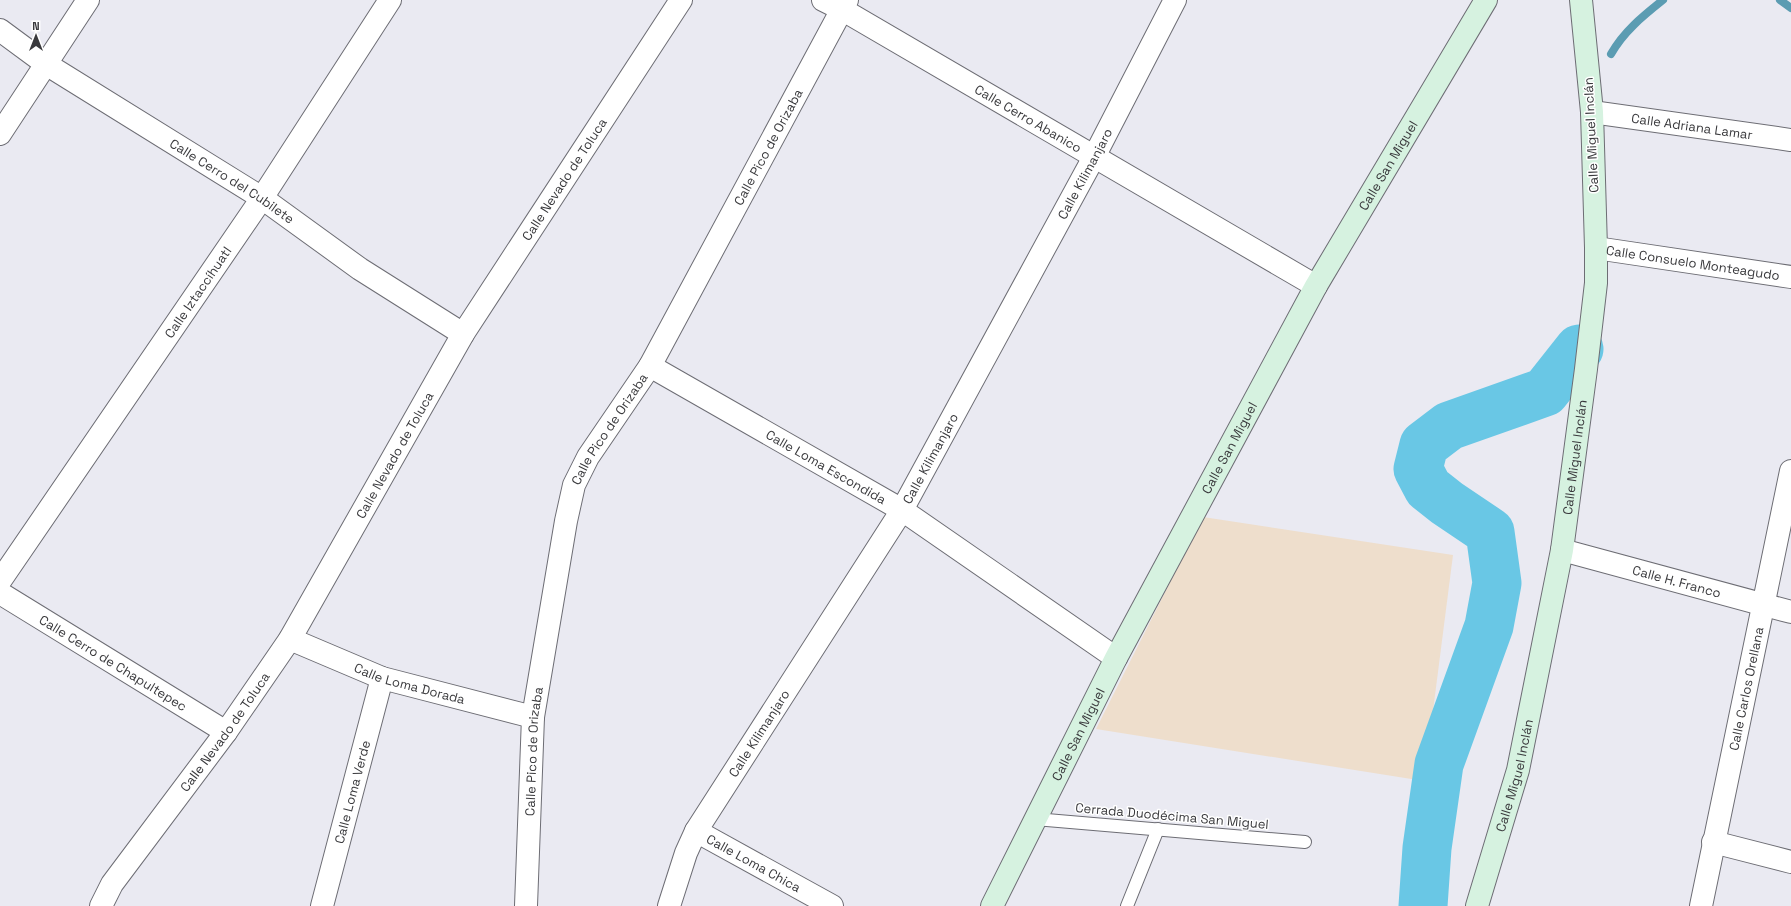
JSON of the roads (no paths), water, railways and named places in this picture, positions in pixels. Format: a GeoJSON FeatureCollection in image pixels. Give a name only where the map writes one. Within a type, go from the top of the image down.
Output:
{"type":"FeatureCollection","features":[{"type":"Feature","properties":{"kind":"street"},"geometry":{"type":"LineString","coordinates":[[0,134],[88,0]]}},
{"type":"Feature","properties":{"kind":"street","name":"Calle Iztaccíhuatl"},"geometry":{"type":"LineString","coordinates":[[0,581],[262,198],[390,0]]}},
{"type":"Feature","properties":{"kind":"street","name":"Calle Nevado de Toluca"},"geometry":{"type":"LineString","coordinates":[[101,906],[112,884],[226,732],[290,639],[463,334],[681,0]]}},
{"type":"Feature","properties":{"kind":"street","name":"Calle Cerro Abanico"},"geometry":{"type":"LineString","coordinates":[[823,0],[845,5],[1094,156],[1316,286]]}},
{"type":"Feature","properties":{"kind":"street","name":"Calle Kilimanjaro"},"geometry":{"type":"LineString","coordinates":[[669,906],[686,853],[696,831],[902,510],[1094,156],[1175,0]]}},
{"type":"Feature","properties":{"kind":"street","name":"Calle San Miguel"},"geometry":{"type":"LineString","coordinates":[[992,906],[1116,658],[1316,286],[1486,0]]}},
{"type":"Feature","properties":{"kind":"street","name":"Calle Miguel Inclán"},"geometry":{"type":"LineString","coordinates":[[1477,906],[1518,770],[1562,550],[1596,284],[1592,112],[1581,0]]}},
{"type":"Feature","properties":{"kind":"street","name":"Calle Pico de Orizaba"},"geometry":{"type":"LineString","coordinates":[[526,906],[533,717],[566,521],[574,485],[588,457],[650,366],[845,5]]}},
{"type":"Feature","properties":{"kind":"street","name":"Calle Cerro del Cubilete"},"geometry":{"type":"LineString","coordinates":[[0,30],[46,64],[262,198],[360,268],[463,334]]}},
{"type":"Feature","properties":{"kind":"street","name":"Calle Adriana Lamar"},"geometry":{"type":"LineString","coordinates":[[1592,112],[1791,140]]}},
{"type":"Feature","properties":{"kind":"street","name":"Calle Consuelo Monteagudo"},"geometry":{"type":"LineString","coordinates":[[1596,248],[1791,277]]}},
{"type":"Feature","properties":{"kind":"street","name":"Calle Loma Escondida"},"geometry":{"type":"LineString","coordinates":[[650,366],[902,510],[1116,658]]}},
{"type":"Feature","properties":{"kind":"street","name":"Calle Carlos Orellana"},"geometry":{"type":"LineString","coordinates":[[1701,906],[1713,842],[1791,471]]}},
{"type":"Feature","properties":{"kind":"street","name":"Calle H. Franco"},"geometry":{"type":"LineString","coordinates":[[1562,550],[1791,612]]}},
{"type":"Feature","properties":{"kind":"street","name":"Calle Cerro de Chapultepec"},"geometry":{"type":"LineString","coordinates":[[0,593],[226,732]]}},
{"type":"Feature","properties":{"kind":"street","name":"Calle Loma Dorada"},"geometry":{"type":"LineString","coordinates":[[290,639],[382,678],[533,717]]}},
{"type":"Feature","properties":{"kind":"street","name":"Calle Loma Verde"},"geometry":{"type":"LineString","coordinates":[[322,906],[382,678]]}},
{"type":"Feature","properties":{"kind":"street","name":"Calle Loma Chica"},"geometry":{"type":"LineString","coordinates":[[696,831],[832,906]]}},
{"type":"Feature","properties":{"kind":"street"},"geometry":{"type":"LineString","coordinates":[[1713,842],[1791,862]]}},
{"type":"Feature","properties":{"kind":"lane","name":"Cerrada Duodécima San Miguel"},"geometry":{"type":"LineString","coordinates":[[1035,819],[1305,842]]}},
{"type":"Feature","properties":{"kind":"lane"},"geometry":{"type":"LineString","coordinates":[[1128,906],[1158,829]]}},
{"type":"Feature","properties":{"kind":"waterway"},"geometry":{"type":"LineString","coordinates":[[1611,54],[1628,31],[1663,0]]}},
{"type":"Feature","properties":{"kind":"waterway"},"geometry":{"type":"LineString","coordinates":[[1780,0],[1791,8]]}},
{"type":"Feature","properties":{"kind":"waterway"},"geometry":{"type":"LineString","coordinates":[[1423,906],[1427,848],[1439,764],[1489,626],[1497,583],[1490,532],[1447,503],[1428,488],[1418,469],[1424,445],[1449,426],[1545,392],[1579,349]]}}]}
